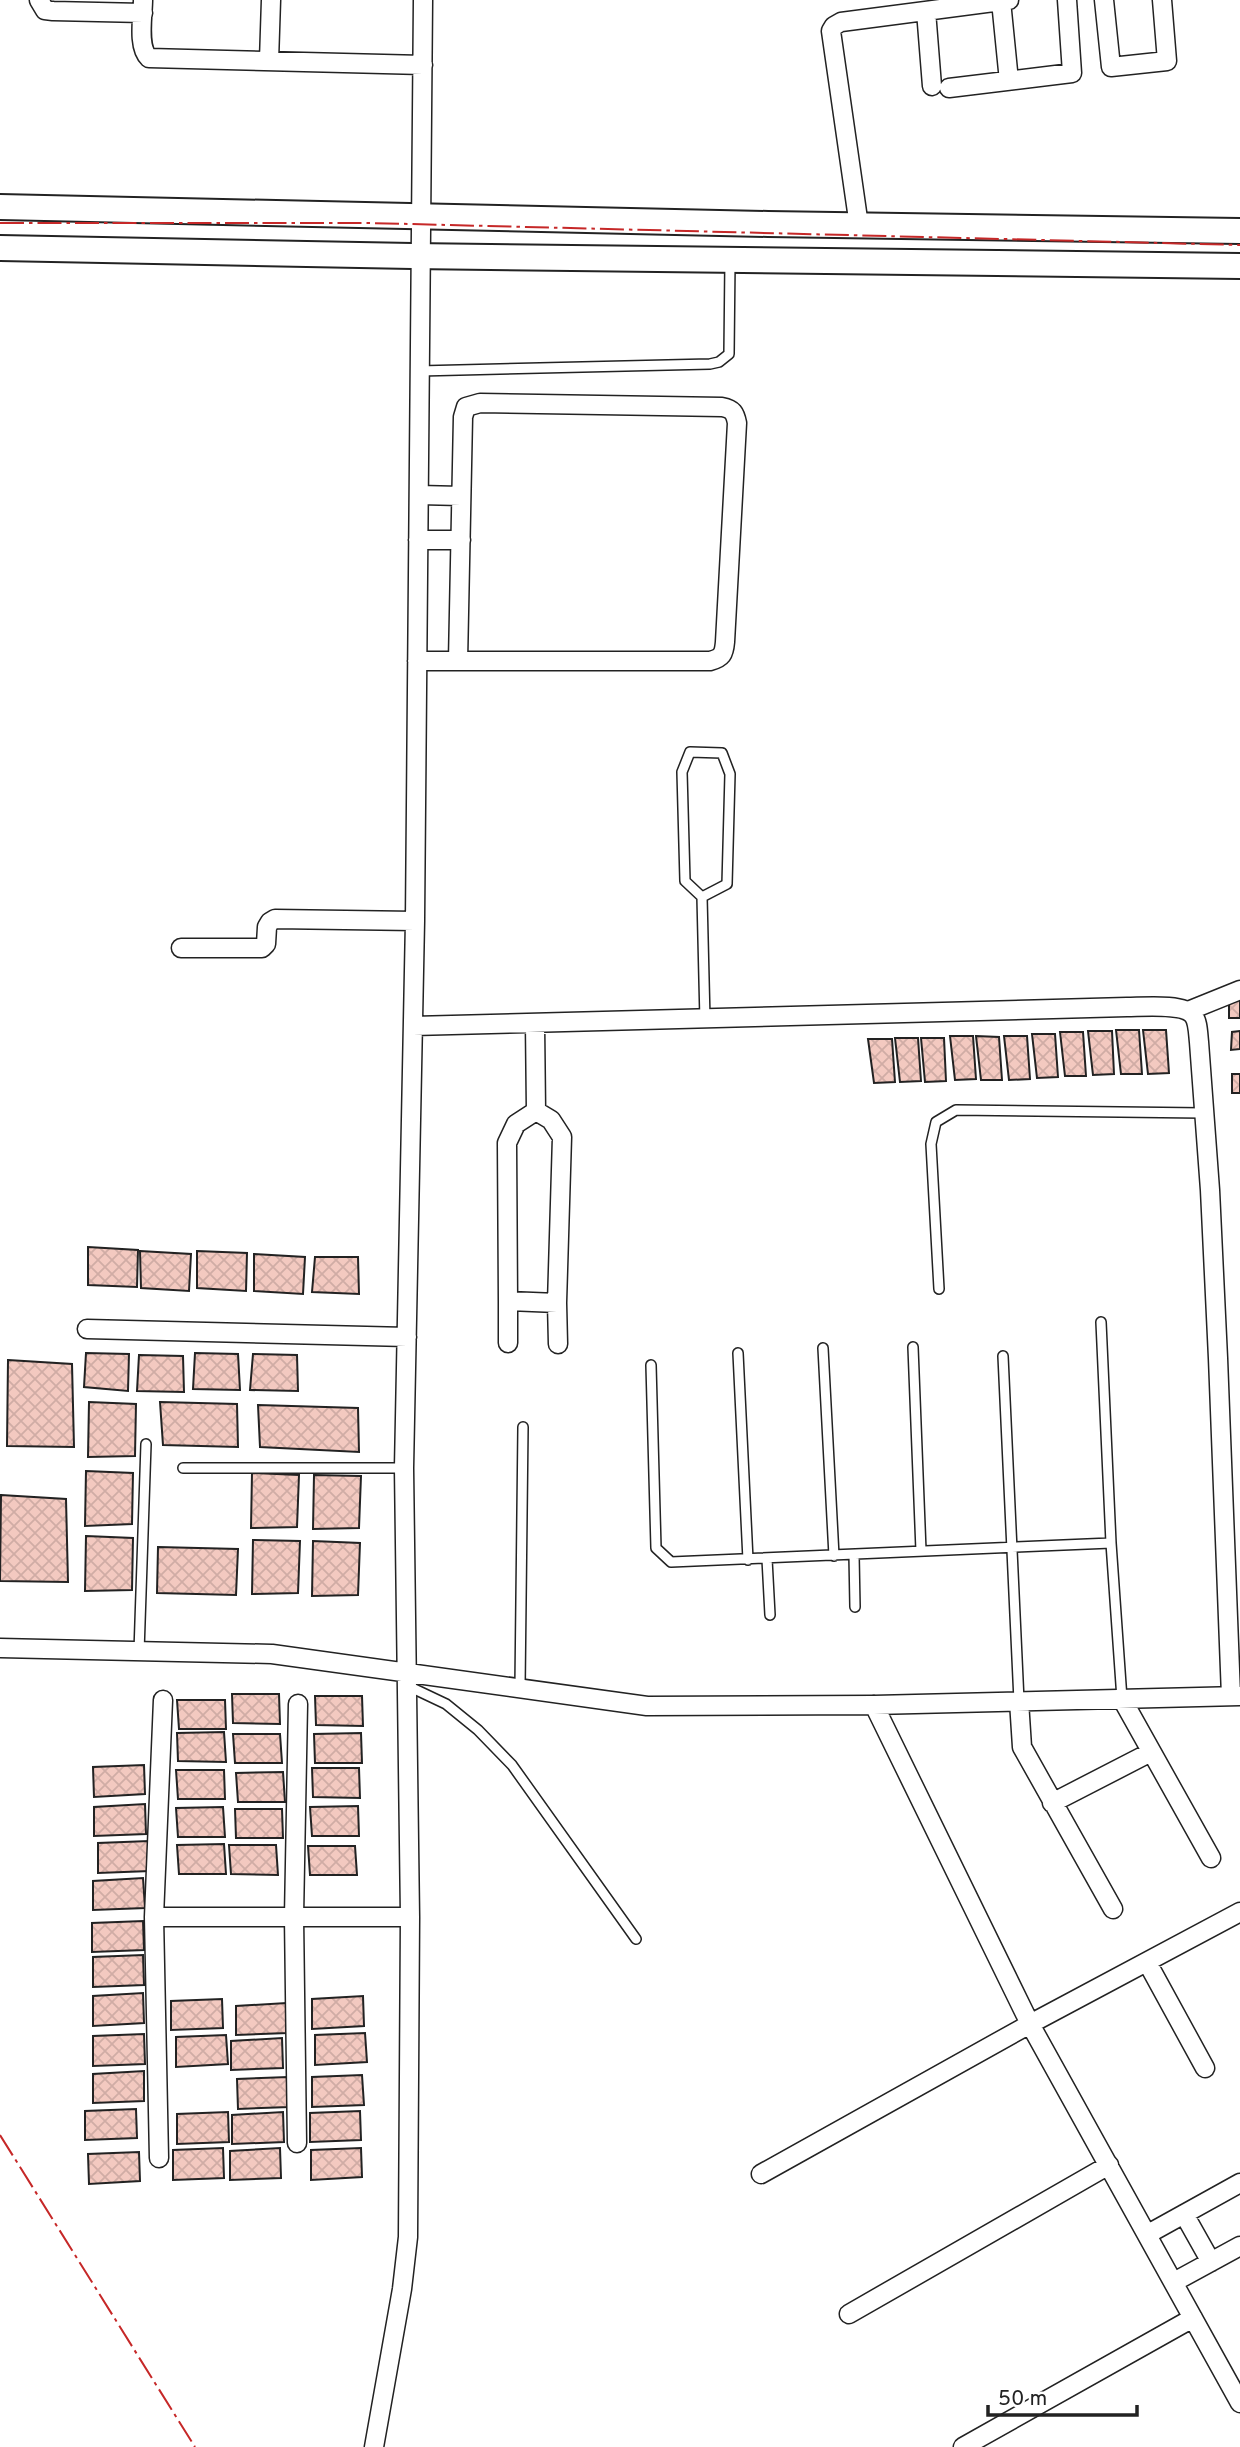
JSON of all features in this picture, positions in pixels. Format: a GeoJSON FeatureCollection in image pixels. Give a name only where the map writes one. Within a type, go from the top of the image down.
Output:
{"type":"FeatureCollection","features":[{"type":"Feature","properties":{"kind":"street"},"geometry":{"type":"LineString","coordinates":[[39,0],[45,9],[53,11],[143,6],[143,46],[149,58],[423,65]]}},
{"type":"Feature","properties":{"kind":"street"},"geometry":{"type":"LineString","coordinates":[[269,61],[271,0]]}},
{"type":"Feature","properties":{"kind":"street"},"geometry":{"type":"LineString","coordinates":[[374,2447],[402,2289],[408,2237],[410,1917],[404,1468],[415,921],[423,0]]}},
{"type":"Feature","properties":{"kind":"street"},"geometry":{"type":"LineString","coordinates":[[859,226],[831,32],[834,26],[841,22],[926,11],[959,3],[1009,0]]}},
{"type":"Feature","properties":{"kind":"street"},"geometry":{"type":"LineString","coordinates":[[926,11],[940,87],[1072,73],[1067,0]]}},
{"type":"Feature","properties":{"kind":"street"},"geometry":{"type":"LineString","coordinates":[[1104,0],[1111,67],[1167,61],[1162,0]]}},
{"type":"Feature","properties":{"kind":"street"},"geometry":{"type":"LineString","coordinates":[[1001,1],[1009,81]]}},
{"type":"Feature","properties":{"kind":"street"},"geometry":{"type":"LineString","coordinates":[[0,207],[1240,232]]}},
{"type":"Feature","properties":{"kind":"street"},"geometry":{"type":"LineString","coordinates":[[0,248],[1240,266]]}},
{"type":"Feature","properties":{"kind":"street"},"geometry":{"type":"LineString","coordinates":[[417,661],[710,662],[719,659],[724,654],[725,642],[737,423],[735,413],[722,407],[472,404],[466,407],[463,417],[458,661]]}},
{"type":"Feature","properties":{"kind":"street"},"geometry":{"type":"LineString","coordinates":[[419,495],[461,496]]}},
{"type":"Feature","properties":{"kind":"street"},"geometry":{"type":"LineString","coordinates":[[418,540],[460,540]]}},
{"type":"Feature","properties":{"kind":"street"},"geometry":{"type":"LineString","coordinates":[[180,948],[262,948],[266,944],[267,927],[275,919],[415,921]]}},
{"type":"Feature","properties":{"kind":"street"},"geometry":{"type":"LineString","coordinates":[[1188,1011],[1240,989]]}},
{"type":"Feature","properties":{"kind":"street"},"geometry":{"type":"LineString","coordinates":[[0,1648],[272,1654],[407,1679],[520,1687],[647,1706],[874,1705],[1236,1696],[1210,1189],[1196,1021],[1188,1011],[1177,1008],[1127,1007],[413,1026]]}},
{"type":"Feature","properties":{"kind":"street"},"geometry":{"type":"LineString","coordinates":[[535,1024],[536,1111]]}},
{"type":"Feature","properties":{"kind":"street"},"geometry":{"type":"LineString","coordinates":[[508,1343],[507,1143],[516,1124],[536,1111]]}},
{"type":"Feature","properties":{"kind":"street"},"geometry":{"type":"LineString","coordinates":[[536,1111],[551,1120],[562,1137],[558,1344]]}},
{"type":"Feature","properties":{"kind":"street"},"geometry":{"type":"LineString","coordinates":[[508,1301],[557,1303]]}},
{"type":"Feature","properties":{"kind":"street"},"geometry":{"type":"LineString","coordinates":[[87,1329],[407,1337]]}},
{"type":"Feature","properties":{"kind":"street"},"geometry":{"type":"LineString","coordinates":[[1122,1699],[1211,1858]]}},
{"type":"Feature","properties":{"kind":"street"},"geometry":{"type":"LineString","coordinates":[[159,2158],[154,1917],[163,1700]]}},
{"type":"Feature","properties":{"kind":"street"},"geometry":{"type":"LineString","coordinates":[[1019,1701],[1022,1747],[1113,1909]]}},
{"type":"Feature","properties":{"kind":"street"},"geometry":{"type":"LineString","coordinates":[[298,1704],[294,1917],[298,2143]]}},
{"type":"Feature","properties":{"kind":"street"},"geometry":{"type":"LineString","coordinates":[[874,1705],[1030,2024],[1240,2403]]}},
{"type":"Feature","properties":{"kind":"street"},"geometry":{"type":"LineString","coordinates":[[1052,1802],[1151,1752]]}},
{"type":"Feature","properties":{"kind":"street"},"geometry":{"type":"LineString","coordinates":[[761,2174],[1030,2024],[1240,1913]]}},
{"type":"Feature","properties":{"kind":"street"},"geometry":{"type":"LineString","coordinates":[[154,1917],[410,1917]]}},
{"type":"Feature","properties":{"kind":"street"},"geometry":{"type":"LineString","coordinates":[[1147,1962],[1205,2068]]}},
{"type":"Feature","properties":{"kind":"street"},"geometry":{"type":"LineString","coordinates":[[849,2314],[1109,2165]]}},
{"type":"Feature","properties":{"kind":"street"},"geometry":{"type":"LineString","coordinates":[[1148,2234],[1240,2183]]}},
{"type":"Feature","properties":{"kind":"street"},"geometry":{"type":"LineString","coordinates":[[1184,2214],[1211,2262]]}},
{"type":"Feature","properties":{"kind":"street"},"geometry":{"type":"LineString","coordinates":[[1174,2282],[1240,2246]]}},
{"type":"Feature","properties":{"kind":"street"},"geometry":{"type":"LineString","coordinates":[[963,2447],[1193,2318]]}},
{"type":"Feature","properties":{"kind":"lane"},"geometry":{"type":"LineString","coordinates":[[419,371],[719,362],[729,354],[730,259]]}},
{"type":"Feature","properties":{"kind":"lane"},"geometry":{"type":"LineString","coordinates":[[702,897],[727,884],[730,774],[722,753],[690,752],[682,772],[685,881],[702,897],[705,1020]]}},
{"type":"Feature","properties":{"kind":"lane"},"geometry":{"type":"LineString","coordinates":[[939,1289],[931,1144],[936,1122],[956,1110],[1203,1113]]}},
{"type":"Feature","properties":{"kind":"lane"},"geometry":{"type":"LineString","coordinates":[[1101,1322],[1111,1544],[1122,1699]]}},
{"type":"Feature","properties":{"kind":"lane"},"geometry":{"type":"LineString","coordinates":[[913,1347],[920,1551]]}},
{"type":"Feature","properties":{"kind":"lane"},"geometry":{"type":"LineString","coordinates":[[823,1348],[834,1556]]}},
{"type":"Feature","properties":{"kind":"lane"},"geometry":{"type":"LineString","coordinates":[[738,1353],[748,1560]]}},
{"type":"Feature","properties":{"kind":"lane"},"geometry":{"type":"LineString","coordinates":[[1003,1356],[1019,1701]]}},
{"type":"Feature","properties":{"kind":"lane"},"geometry":{"type":"LineString","coordinates":[[651,1365],[656,1548],[671,1562],[1111,1544]]}},
{"type":"Feature","properties":{"kind":"lane"},"geometry":{"type":"LineString","coordinates":[[520,1687],[523,1427]]}},
{"type":"Feature","properties":{"kind":"lane"},"geometry":{"type":"LineString","coordinates":[[139,1652],[146,1444]]}},
{"type":"Feature","properties":{"kind":"lane"},"geometry":{"type":"LineString","coordinates":[[183,1468],[404,1468]]}},
{"type":"Feature","properties":{"kind":"lane"},"geometry":{"type":"LineString","coordinates":[[854,1555],[855,1607]]}},
{"type":"Feature","properties":{"kind":"lane"},"geometry":{"type":"LineString","coordinates":[[767,1559],[770,1615]]}},
{"type":"Feature","properties":{"kind":"lane"},"geometry":{"type":"LineString","coordinates":[[407,1679],[446,1704],[478,1730],[512,1765],[636,1940]]}},
{"type":"Feature","properties":{"kind":"building"},"geometry":{"type":"Polygon","coordinates":[[[1240,998],[1240,1018],[1229,1018],[1229,999],[1240,998]]]}},
{"type":"Feature","properties":{"kind":"building"},"geometry":{"type":"Polygon","coordinates":[[[1116,1030],[1139,1030],[1142,1074],[1121,1074],[1116,1030]]]}},
{"type":"Feature","properties":{"kind":"building"},"geometry":{"type":"Polygon","coordinates":[[[1143,1030],[1166,1030],[1169,1073],[1148,1074],[1143,1030]]]}},
{"type":"Feature","properties":{"kind":"building"},"geometry":{"type":"Polygon","coordinates":[[[1088,1031],[1112,1031],[1114,1074],[1093,1075],[1088,1031]]]}},
{"type":"Feature","properties":{"kind":"building"},"geometry":{"type":"Polygon","coordinates":[[[1240,1031],[1240,1049],[1231,1050],[1232,1032],[1240,1031]]]}},
{"type":"Feature","properties":{"kind":"building"},"geometry":{"type":"Polygon","coordinates":[[[1060,1032],[1083,1032],[1086,1076],[1065,1076],[1060,1032]]]}},
{"type":"Feature","properties":{"kind":"building"},"geometry":{"type":"Polygon","coordinates":[[[1032,1034],[1055,1034],[1058,1077],[1037,1078],[1032,1034]]]}},
{"type":"Feature","properties":{"kind":"building"},"geometry":{"type":"Polygon","coordinates":[[[950,1036],[973,1036],[976,1079],[955,1080],[950,1036]]]}},
{"type":"Feature","properties":{"kind":"building"},"geometry":{"type":"Polygon","coordinates":[[[976,1036],[999,1037],[1002,1080],[981,1080],[976,1036]]]}},
{"type":"Feature","properties":{"kind":"building"},"geometry":{"type":"Polygon","coordinates":[[[1004,1036],[1027,1036],[1030,1079],[1009,1080],[1004,1036]]]}},
{"type":"Feature","properties":{"kind":"building"},"geometry":{"type":"Polygon","coordinates":[[[895,1038],[918,1038],[921,1081],[900,1082],[895,1038]]]}},
{"type":"Feature","properties":{"kind":"building"},"geometry":{"type":"Polygon","coordinates":[[[921,1038],[944,1038],[946,1081],[925,1082],[921,1038]]]}},
{"type":"Feature","properties":{"kind":"building"},"geometry":{"type":"Polygon","coordinates":[[[868,1039],[892,1039],[895,1082],[874,1083],[868,1039]]]}},
{"type":"Feature","properties":{"kind":"building"},"geometry":{"type":"Polygon","coordinates":[[[1232,1074],[1240,1074],[1240,1093],[1232,1093],[1232,1074]]]}},
{"type":"Feature","properties":{"kind":"building"},"geometry":{"type":"Polygon","coordinates":[[[88,1247],[138,1250],[137,1287],[88,1285],[88,1247]]]}},
{"type":"Feature","properties":{"kind":"building"},"geometry":{"type":"Polygon","coordinates":[[[140,1251],[191,1254],[189,1291],[141,1288],[140,1251]]]}},
{"type":"Feature","properties":{"kind":"building"},"geometry":{"type":"Polygon","coordinates":[[[197,1251],[247,1253],[246,1291],[197,1288],[197,1251]]]}},
{"type":"Feature","properties":{"kind":"building"},"geometry":{"type":"Polygon","coordinates":[[[254,1254],[305,1257],[303,1294],[254,1291],[254,1254]]]}},
{"type":"Feature","properties":{"kind":"building"},"geometry":{"type":"Polygon","coordinates":[[[315,1257],[358,1257],[359,1294],[312,1292],[315,1257]]]}},
{"type":"Feature","properties":{"kind":"building"},"geometry":{"type":"Polygon","coordinates":[[[86,1353],[129,1354],[128,1391],[84,1387],[86,1353]]]}},
{"type":"Feature","properties":{"kind":"building"},"geometry":{"type":"Polygon","coordinates":[[[195,1353],[238,1354],[240,1390],[193,1389],[195,1353]]]}},
{"type":"Feature","properties":{"kind":"building"},"geometry":{"type":"Polygon","coordinates":[[[253,1354],[297,1355],[298,1391],[250,1390],[253,1354]]]}},
{"type":"Feature","properties":{"kind":"building"},"geometry":{"type":"Polygon","coordinates":[[[139,1355],[183,1356],[184,1392],[137,1391],[139,1355]]]}},
{"type":"Feature","properties":{"kind":"building"},"geometry":{"type":"Polygon","coordinates":[[[8,1360],[72,1364],[74,1447],[7,1446],[8,1360]]]}},
{"type":"Feature","properties":{"kind":"building"},"geometry":{"type":"Polygon","coordinates":[[[89,1402],[136,1404],[135,1456],[88,1457],[89,1402]]]}},
{"type":"Feature","properties":{"kind":"building"},"geometry":{"type":"Polygon","coordinates":[[[160,1402],[237,1404],[238,1447],[163,1445],[160,1402]]]}},
{"type":"Feature","properties":{"kind":"building"},"geometry":{"type":"Polygon","coordinates":[[[258,1405],[358,1408],[359,1452],[260,1447],[258,1405]]]}},
{"type":"Feature","properties":{"kind":"building"},"geometry":{"type":"Polygon","coordinates":[[[86,1471],[133,1473],[132,1524],[85,1526],[86,1471]]]}},
{"type":"Feature","properties":{"kind":"building"},"geometry":{"type":"Polygon","coordinates":[[[252,1473],[299,1475],[297,1527],[251,1528],[252,1473]]]}},
{"type":"Feature","properties":{"kind":"building"},"geometry":{"type":"Polygon","coordinates":[[[314,1475],[361,1476],[359,1528],[313,1529],[314,1475]]]}},
{"type":"Feature","properties":{"kind":"building"},"geometry":{"type":"Polygon","coordinates":[[[1,1495],[66,1499],[68,1582],[0,1581],[1,1495]]]}},
{"type":"Feature","properties":{"kind":"building"},"geometry":{"type":"Polygon","coordinates":[[[86,1536],[133,1538],[132,1590],[85,1591],[86,1536]]]}},
{"type":"Feature","properties":{"kind":"building"},"geometry":{"type":"Polygon","coordinates":[[[253,1540],[300,1541],[298,1593],[252,1594],[253,1540]]]}},
{"type":"Feature","properties":{"kind":"building"},"geometry":{"type":"Polygon","coordinates":[[[313,1541],[360,1543],[358,1595],[312,1596],[313,1541]]]}},
{"type":"Feature","properties":{"kind":"building"},"geometry":{"type":"Polygon","coordinates":[[[158,1547],[238,1549],[236,1595],[157,1593],[158,1547]]]}},
{"type":"Feature","properties":{"kind":"building"},"geometry":{"type":"Polygon","coordinates":[[[232,1694],[279,1694],[280,1724],[233,1723],[232,1694]]]}},
{"type":"Feature","properties":{"kind":"building"},"geometry":{"type":"Polygon","coordinates":[[[315,1696],[362,1696],[363,1726],[316,1725],[315,1696]]]}},
{"type":"Feature","properties":{"kind":"building"},"geometry":{"type":"Polygon","coordinates":[[[177,1700],[225,1700],[226,1729],[179,1729],[177,1700]]]}},
{"type":"Feature","properties":{"kind":"building"},"geometry":{"type":"Polygon","coordinates":[[[224,1732],[226,1762],[178,1761],[177,1733],[224,1732]]]}},
{"type":"Feature","properties":{"kind":"building"},"geometry":{"type":"Polygon","coordinates":[[[361,1733],[362,1763],[315,1763],[314,1734],[361,1733]]]}},
{"type":"Feature","properties":{"kind":"building"},"geometry":{"type":"Polygon","coordinates":[[[233,1734],[280,1734],[282,1763],[235,1763],[233,1734]]]}},
{"type":"Feature","properties":{"kind":"building"},"geometry":{"type":"Polygon","coordinates":[[[144,1765],[145,1794],[94,1797],[93,1767],[144,1765]]]}},
{"type":"Feature","properties":{"kind":"building"},"geometry":{"type":"Polygon","coordinates":[[[312,1768],[359,1768],[360,1798],[313,1797],[312,1768]]]}},
{"type":"Feature","properties":{"kind":"building"},"geometry":{"type":"Polygon","coordinates":[[[176,1770],[224,1770],[225,1799],[178,1799],[176,1770]]]}},
{"type":"Feature","properties":{"kind":"building"},"geometry":{"type":"Polygon","coordinates":[[[283,1772],[285,1802],[238,1802],[236,1773],[283,1772]]]}},
{"type":"Feature","properties":{"kind":"building"},"geometry":{"type":"Polygon","coordinates":[[[145,1804],[146,1834],[94,1836],[94,1807],[145,1804]]]}},
{"type":"Feature","properties":{"kind":"building"},"geometry":{"type":"Polygon","coordinates":[[[358,1806],[359,1836],[312,1836],[310,1807],[358,1806]]]}},
{"type":"Feature","properties":{"kind":"building"},"geometry":{"type":"Polygon","coordinates":[[[223,1807],[225,1837],[178,1837],[176,1808],[223,1807]]]}},
{"type":"Feature","properties":{"kind":"building"},"geometry":{"type":"Polygon","coordinates":[[[235,1809],[282,1809],[283,1838],[236,1838],[235,1809]]]}},
{"type":"Feature","properties":{"kind":"building"},"geometry":{"type":"Polygon","coordinates":[[[149,1841],[150,1871],[98,1873],[98,1843],[149,1841]]]}},
{"type":"Feature","properties":{"kind":"building"},"geometry":{"type":"Polygon","coordinates":[[[224,1844],[226,1874],[179,1874],[177,1845],[224,1844]]]}},
{"type":"Feature","properties":{"kind":"building"},"geometry":{"type":"Polygon","coordinates":[[[229,1845],[276,1845],[278,1875],[231,1874],[229,1845]]]}},
{"type":"Feature","properties":{"kind":"building"},"geometry":{"type":"Polygon","coordinates":[[[308,1846],[355,1846],[357,1875],[310,1875],[308,1846]]]}},
{"type":"Feature","properties":{"kind":"building"},"geometry":{"type":"Polygon","coordinates":[[[143,1878],[145,1908],[93,1910],[93,1881],[143,1878]]]}},
{"type":"Feature","properties":{"kind":"building"},"geometry":{"type":"Polygon","coordinates":[[[143,1921],[144,1950],[92,1952],[92,1923],[143,1921]]]}},
{"type":"Feature","properties":{"kind":"building"},"geometry":{"type":"Polygon","coordinates":[[[143,1955],[144,1985],[93,1987],[93,1957],[143,1955]]]}},
{"type":"Feature","properties":{"kind":"building"},"geometry":{"type":"Polygon","coordinates":[[[143,1993],[144,2023],[93,2026],[93,1996],[143,1993]]]}},
{"type":"Feature","properties":{"kind":"building"},"geometry":{"type":"Polygon","coordinates":[[[363,1996],[364,2026],[312,2029],[312,1999],[363,1996]]]}},
{"type":"Feature","properties":{"kind":"building"},"geometry":{"type":"Polygon","coordinates":[[[222,1999],[223,2028],[171,2030],[171,2001],[222,1999]]]}},
{"type":"Feature","properties":{"kind":"building"},"geometry":{"type":"Polygon","coordinates":[[[286,2003],[287,2033],[236,2035],[236,2006],[286,2003]]]}},
{"type":"Feature","properties":{"kind":"building"},"geometry":{"type":"Polygon","coordinates":[[[365,2033],[367,2062],[315,2065],[315,2035],[365,2033]]]}},
{"type":"Feature","properties":{"kind":"building"},"geometry":{"type":"Polygon","coordinates":[[[144,2034],[145,2064],[93,2066],[93,2036],[144,2034]]]}},
{"type":"Feature","properties":{"kind":"building"},"geometry":{"type":"Polygon","coordinates":[[[226,2035],[228,2064],[176,2067],[176,2037],[226,2035]]]}},
{"type":"Feature","properties":{"kind":"building"},"geometry":{"type":"Polygon","coordinates":[[[282,2038],[283,2068],[231,2070],[231,2041],[282,2038]]]}},
{"type":"Feature","properties":{"kind":"building"},"geometry":{"type":"Polygon","coordinates":[[[144,2071],[144,2101],[93,2103],[93,2074],[144,2071]]]}},
{"type":"Feature","properties":{"kind":"building"},"geometry":{"type":"Polygon","coordinates":[[[362,2075],[364,2105],[312,2107],[312,2077],[362,2075]]]}},
{"type":"Feature","properties":{"kind":"building"},"geometry":{"type":"Polygon","coordinates":[[[288,2077],[289,2107],[238,2109],[237,2079],[288,2077]]]}},
{"type":"Feature","properties":{"kind":"building"},"geometry":{"type":"Polygon","coordinates":[[[136,2109],[137,2138],[85,2140],[85,2111],[136,2109]]]}},
{"type":"Feature","properties":{"kind":"building"},"geometry":{"type":"Polygon","coordinates":[[[360,2111],[361,2140],[310,2142],[310,2113],[360,2111]]]}},
{"type":"Feature","properties":{"kind":"building"},"geometry":{"type":"Polygon","coordinates":[[[228,2112],[229,2142],[177,2144],[177,2114],[228,2112]]]}},
{"type":"Feature","properties":{"kind":"building"},"geometry":{"type":"Polygon","coordinates":[[[283,2112],[284,2142],[232,2144],[232,2115],[283,2112]]]}},
{"type":"Feature","properties":{"kind":"building"},"geometry":{"type":"Polygon","coordinates":[[[223,2148],[224,2178],[173,2180],[173,2150],[223,2148]]]}},
{"type":"Feature","properties":{"kind":"building"},"geometry":{"type":"Polygon","coordinates":[[[280,2148],[281,2178],[230,2180],[230,2151],[280,2148]]]}},
{"type":"Feature","properties":{"kind":"building"},"geometry":{"type":"Polygon","coordinates":[[[361,2148],[362,2177],[311,2180],[311,2150],[361,2148]]]}},
{"type":"Feature","properties":{"kind":"building"},"geometry":{"type":"Polygon","coordinates":[[[139,2152],[140,2181],[89,2184],[88,2154],[139,2152]]]}},
{"type":"Feature","properties":{"kind":"power"},"geometry":{"type":"LineString","coordinates":[[0,223],[370,223],[1240,245]]}},
{"type":"Feature","properties":{"kind":"power"},"geometry":{"type":"LineString","coordinates":[[0,2135],[195,2447]]}}]}
